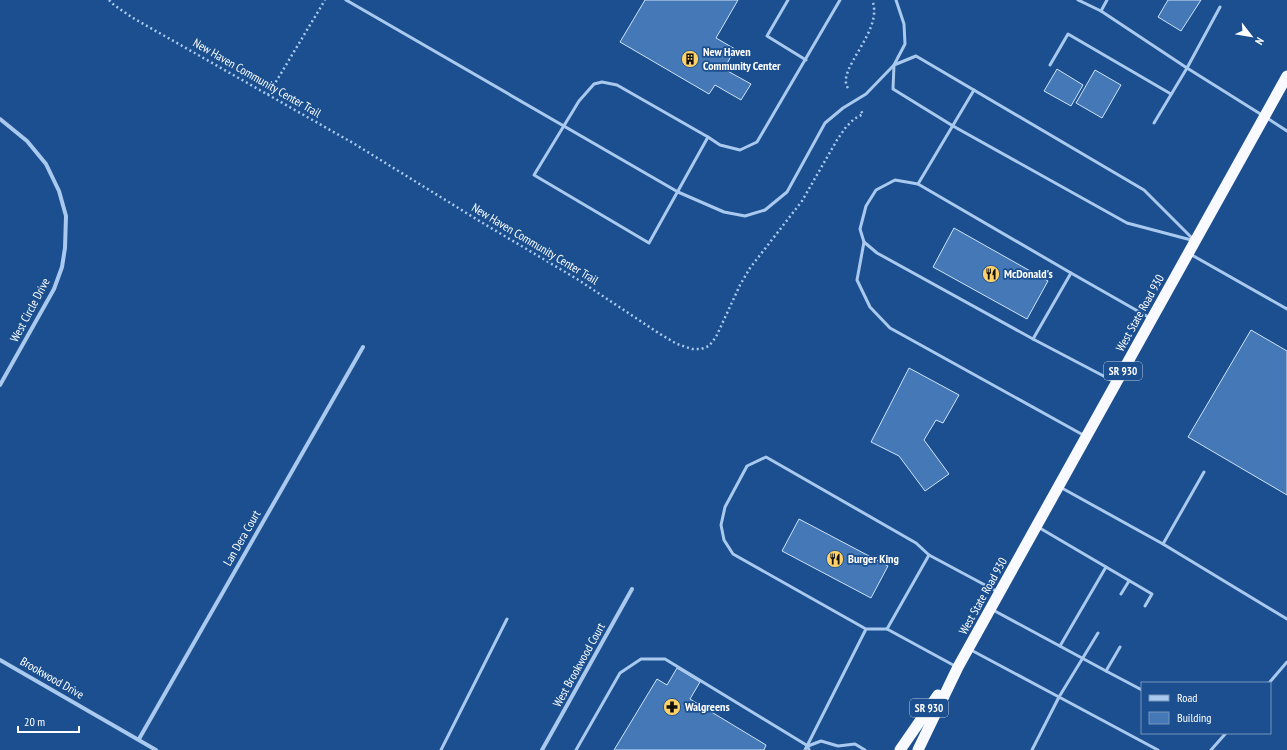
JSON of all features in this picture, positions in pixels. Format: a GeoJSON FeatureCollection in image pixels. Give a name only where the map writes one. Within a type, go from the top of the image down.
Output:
{"type":"FeatureCollection","features":[{"type":"Feature","properties":{"kind":"highway","name":"West State Road 930"},"geometry":{"type":"LineString","coordinates":[[958,667],[1287,76]]}},
{"type":"Feature","properties":{"kind":"highway","name":"SR 930"},"geometry":{"type":"LineString","coordinates":[[900,750],[958,667]]}},
{"type":"Feature","properties":{"kind":"highway","name":"SR 930"},"geometry":{"type":"LineString","coordinates":[[918,750],[958,667]]}},
{"type":"Feature","properties":{"kind":"street","name":"West Circle Drive"},"geometry":{"type":"LineString","coordinates":[[0,119],[27,141],[46,164],[59,191],[66,216],[65,248],[62,267],[54,289],[0,385]]}},
{"type":"Feature","properties":{"kind":"street","name":"Lan Dera Court"},"geometry":{"type":"LineString","coordinates":[[139,739],[363,347]]}},
{"type":"Feature","properties":{"kind":"street","name":"West Brookwood Court"},"geometry":{"type":"LineString","coordinates":[[542,750],[632,589]]}},
{"type":"Feature","properties":{"kind":"street","name":"Brookwood Drive"},"geometry":{"type":"LineString","coordinates":[[0,660],[156,750]]}},
{"type":"Feature","properties":{"kind":"lane"},"geometry":{"type":"LineString","coordinates":[[346,0],[678,192],[724,212],[745,216],[765,210],[787,192],[825,123],[843,108],[866,94],[894,65],[905,44],[904,24],[896,0]]}},
{"type":"Feature","properties":{"kind":"lane"},"geometry":{"type":"LineString","coordinates":[[788,0],[767,36],[806,60]]}},
{"type":"Feature","properties":{"kind":"lane"},"geometry":{"type":"LineString","coordinates":[[708,138],[649,243],[534,175],[563,126],[588,90],[594,84],[602,82],[617,85],[708,138],[720,145],[740,150],[757,142],[840,0]]}},
{"type":"Feature","properties":{"kind":"lane"},"geometry":{"type":"LineString","coordinates":[[1078,0],[1101,11],[1187,68],[1287,131]]}},
{"type":"Feature","properties":{"kind":"lane"},"geometry":{"type":"LineString","coordinates":[[1101,11],[1107,0]]}},
{"type":"Feature","properties":{"kind":"lane"},"geometry":{"type":"LineString","coordinates":[[1154,123],[1187,68],[1220,7]]}},
{"type":"Feature","properties":{"kind":"lane"},"geometry":{"type":"LineString","coordinates":[[1050,65],[1068,34],[1171,94]]}},
{"type":"Feature","properties":{"kind":"lane"},"geometry":{"type":"LineString","coordinates":[[894,65],[916,56],[1144,190],[1195,241]]}},
{"type":"Feature","properties":{"kind":"lane"},"geometry":{"type":"LineString","coordinates":[[894,65],[893,89],[953,126],[1127,223],[1195,241]]}},
{"type":"Feature","properties":{"kind":"lane"},"geometry":{"type":"LineString","coordinates":[[918,184],[974,90]]}},
{"type":"Feature","properties":{"kind":"lane"},"geometry":{"type":"LineString","coordinates":[[1086,437],[890,328],[870,307],[857,280],[864,242],[860,229],[866,206],[876,190],[895,180],[918,184],[1071,273],[1152,318]]}},
{"type":"Feature","properties":{"kind":"lane"},"geometry":{"type":"LineString","coordinates":[[864,242],[897,264],[1116,383]]}},
{"type":"Feature","properties":{"kind":"lane"},"geometry":{"type":"LineString","coordinates":[[1188,253],[1287,308]]}},
{"type":"Feature","properties":{"kind":"lane"},"geometry":{"type":"LineString","coordinates":[[1033,339],[1071,273]]}},
{"type":"Feature","properties":{"kind":"lane"},"geometry":{"type":"LineString","coordinates":[[958,667],[886,628],[866,628],[733,554],[724,540],[721,525],[725,507],[747,466],[766,457],[916,543],[929,555],[999,593]]}},
{"type":"Feature","properties":{"kind":"lane"},"geometry":{"type":"LineString","coordinates":[[1163,544],[1204,472]]}},
{"type":"Feature","properties":{"kind":"lane"},"geometry":{"type":"LineString","coordinates":[[1058,486],[1163,544],[1287,619]]}},
{"type":"Feature","properties":{"kind":"lane"},"geometry":{"type":"LineString","coordinates":[[1036,526],[1152,594],[1144,606]]}},
{"type":"Feature","properties":{"kind":"lane"},"geometry":{"type":"LineString","coordinates":[[886,628],[929,555]]}},
{"type":"Feature","properties":{"kind":"lane"},"geometry":{"type":"LineString","coordinates":[[1060,646],[1106,567]]}},
{"type":"Feature","properties":{"kind":"lane"},"geometry":{"type":"LineString","coordinates":[[1121,594],[1129,581]]}},
{"type":"Feature","properties":{"kind":"lane"},"geometry":{"type":"LineString","coordinates":[[990,609],[1141,689]]}},
{"type":"Feature","properties":{"kind":"lane"},"geometry":{"type":"LineString","coordinates":[[441,750],[506,619]]}},
{"type":"Feature","properties":{"kind":"lane"},"geometry":{"type":"LineString","coordinates":[[805,750],[866,628]]}},
{"type":"Feature","properties":{"kind":"lane"},"geometry":{"type":"LineString","coordinates":[[1032,750],[1059,697],[1098,633]]}},
{"type":"Feature","properties":{"kind":"lane"},"geometry":{"type":"LineString","coordinates":[[1106,671],[1120,646]]}},
{"type":"Feature","properties":{"kind":"lane"},"geometry":{"type":"LineString","coordinates":[[968,648],[1156,750]]}},
{"type":"Feature","properties":{"kind":"lane"},"geometry":{"type":"LineString","coordinates":[[576,750],[620,673],[641,659],[665,659],[808,746]]}},
{"type":"Feature","properties":{"kind":"lane"},"geometry":{"type":"LineString","coordinates":[[1270,682],[1287,662]]}},
{"type":"Feature","properties":{"kind":"lane"},"geometry":{"type":"LineString","coordinates":[[1211,750],[1225,734]]}},
{"type":"Feature","properties":{"kind":"lane"},"geometry":{"type":"LineString","coordinates":[[808,746],[821,741],[838,746],[854,744],[865,750]]}},
{"type":"Feature","properties":{"kind":"path","name":"New Haven Community Center Trail"},"geometry":{"type":"LineString","coordinates":[[108,0],[133,18],[353,143],[577,279],[660,334],[677,344],[692,349],[701,349],[709,346],[716,338],[737,291],[750,268],[802,201],[846,127],[854,119],[863,114],[861,110]]}},
{"type":"Feature","properties":{"kind":"path"},"geometry":{"type":"LineString","coordinates":[[268,95],[325,0]]}},
{"type":"Feature","properties":{"kind":"path"},"geometry":{"type":"LineString","coordinates":[[848,88],[846,84],[848,73],[872,25],[875,13],[872,0]]}},
{"type":"Feature","properties":{"kind":"building","name":"New Haven Community Center"},"geometry":{"type":"Polygon","coordinates":[[[645,0],[738,0],[716,38],[735,49],[724,69],[751,84],[741,100],[715,85],[709,94],[620,42],[645,0]]]}},
{"type":"Feature","properties":{"kind":"building"},"geometry":{"type":"Polygon","coordinates":[[[1168,0],[1201,0],[1181,31],[1158,17],[1168,0]]]}},
{"type":"Feature","properties":{"kind":"building"},"geometry":{"type":"Polygon","coordinates":[[[1057,69],[1083,85],[1071,106],[1044,91],[1057,69]]]}},
{"type":"Feature","properties":{"kind":"building"},"geometry":{"type":"Polygon","coordinates":[[[1095,70],[1121,85],[1102,118],[1076,103],[1095,70]]]}},
{"type":"Feature","properties":{"kind":"building","name":"McDonald's"},"geometry":{"type":"Polygon","coordinates":[[[954,228],[1048,281],[1027,319],[933,267],[954,228]]]}},
{"type":"Feature","properties":{"kind":"building"},"geometry":{"type":"Polygon","coordinates":[[[1251,330],[1287,351],[1287,495],[1188,437],[1251,330]]]}},
{"type":"Feature","properties":{"kind":"building"},"geometry":{"type":"Polygon","coordinates":[[[909,368],[959,395],[943,423],[936,420],[924,440],[949,474],[925,491],[899,456],[871,442],[909,368]]]}},
{"type":"Feature","properties":{"kind":"building","name":"Burger King"},"geometry":{"type":"Polygon","coordinates":[[[799,519],[888,566],[871,598],[782,551],[799,519]]]}},
{"type":"Feature","properties":{"kind":"building","name":"Walgreens"},"geometry":{"type":"Polygon","coordinates":[[[677,668],[700,682],[690,699],[766,745],[764,750],[614,750],[657,679],[667,685],[677,668]]]}},
{"type":"Feature","properties":{"kind":"place","name":"New Haven Community Center"},"geometry":{"type":"Point","coordinates":[690,59]}},
{"type":"Feature","properties":{"kind":"place","name":"McDonald's"},"geometry":{"type":"Point","coordinates":[991,274]}},
{"type":"Feature","properties":{"kind":"place","name":"Burger King"},"geometry":{"type":"Point","coordinates":[835,559]}},
{"type":"Feature","properties":{"kind":"place","name":"Walgreens"},"geometry":{"type":"Point","coordinates":[672,707]}}]}
